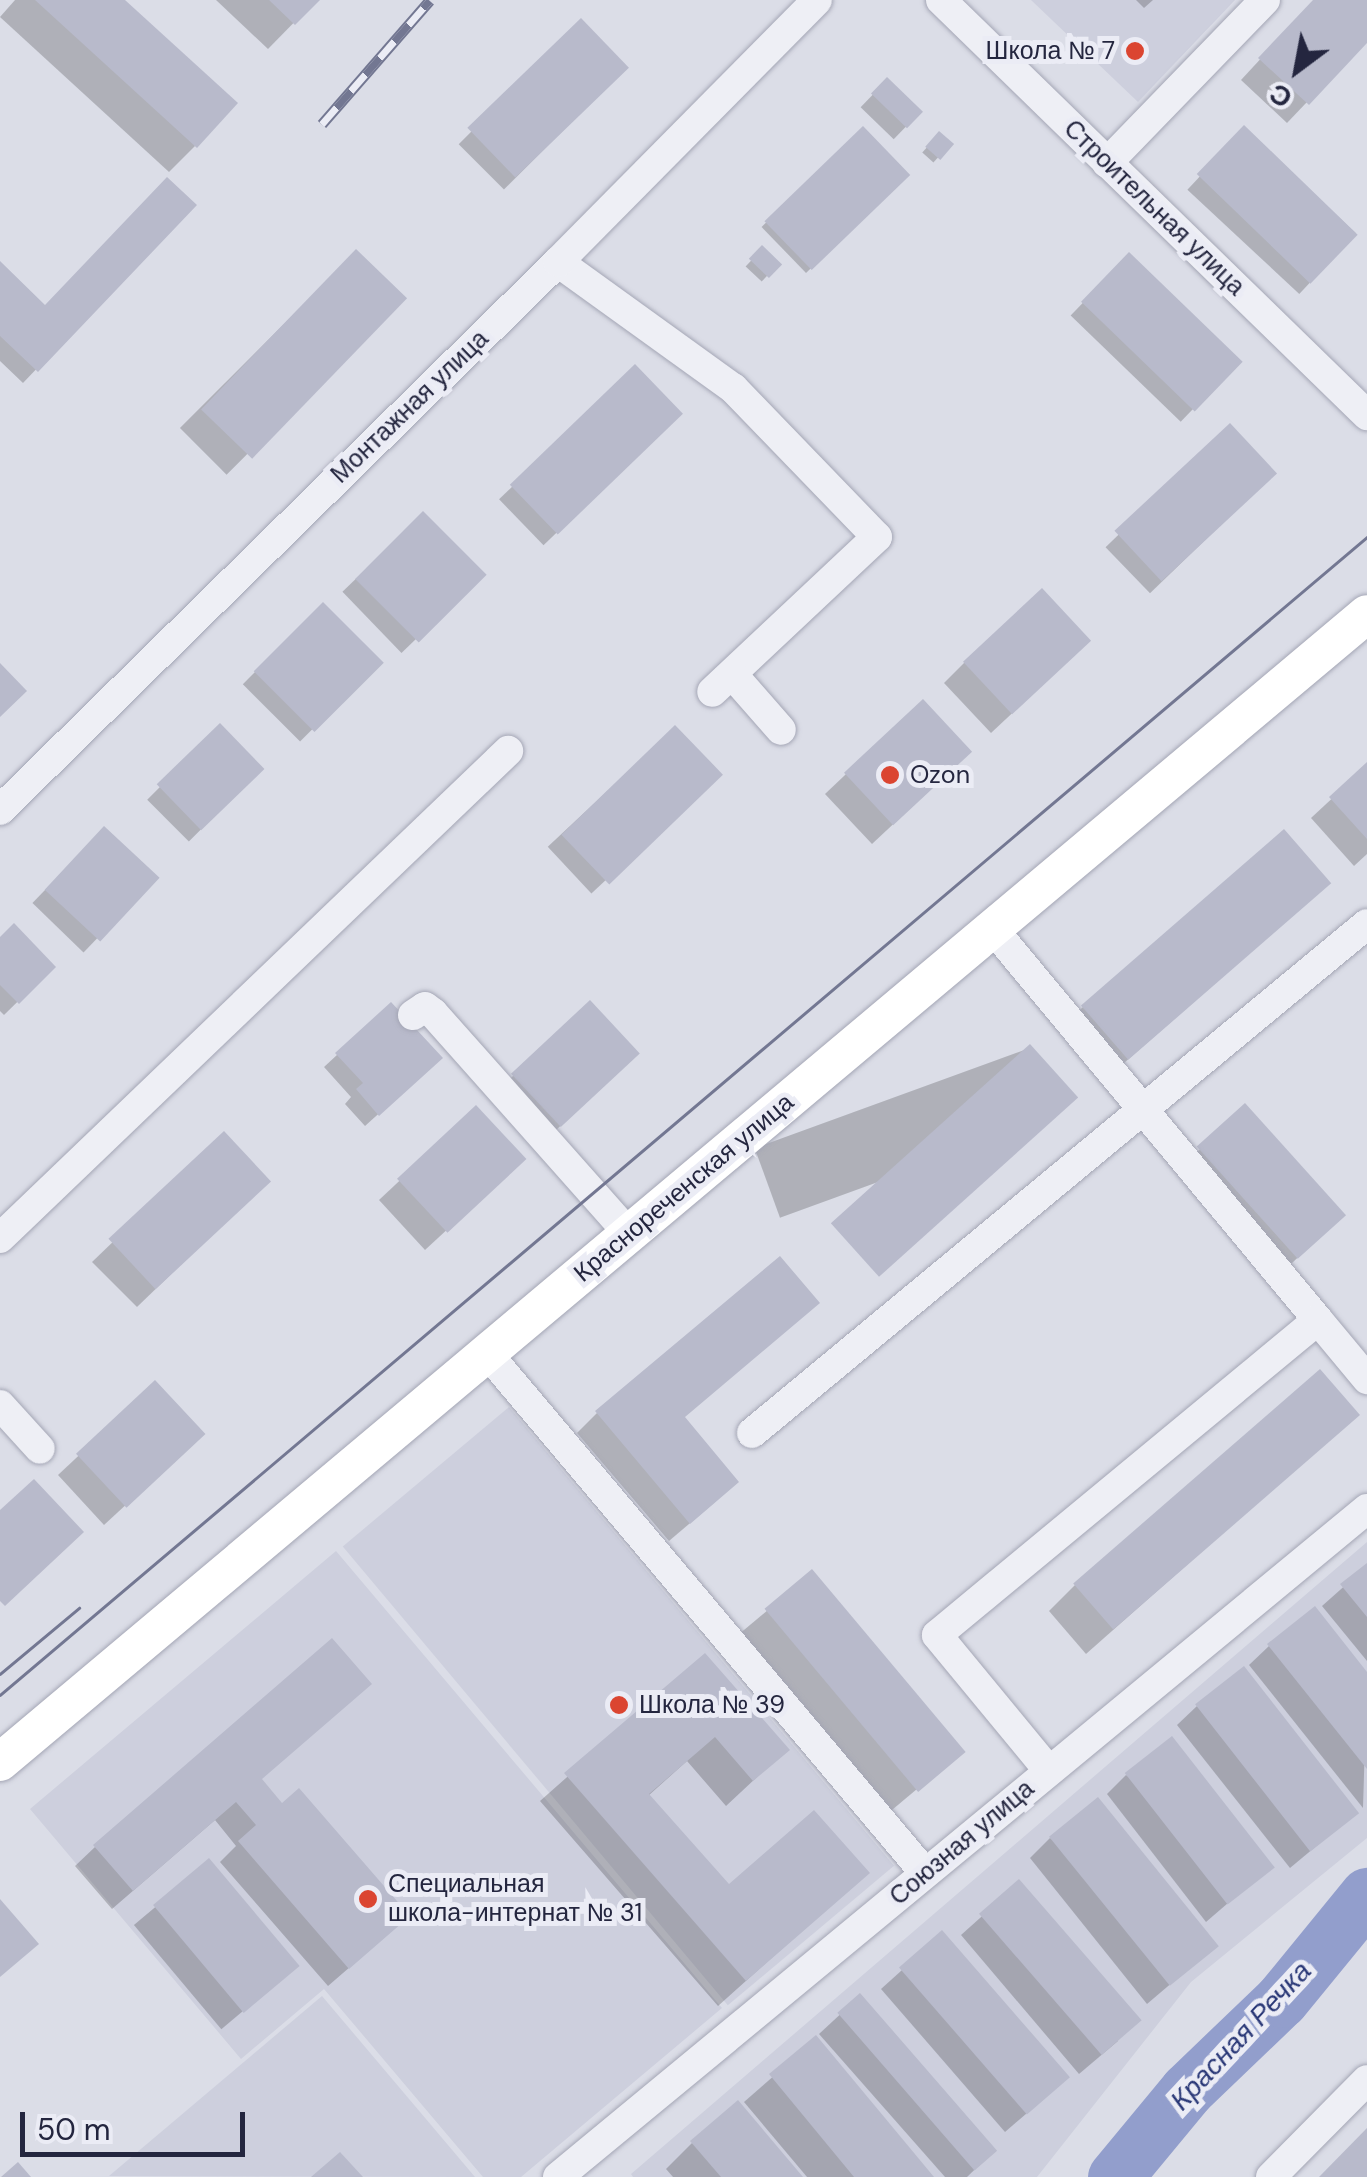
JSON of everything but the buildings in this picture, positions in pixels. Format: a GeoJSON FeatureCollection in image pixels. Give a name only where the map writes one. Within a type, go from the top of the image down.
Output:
{"type":"FeatureCollection","features":[{"type":"Feature","properties":{"kind":"main road","name":"Краснореченская улица"},"geometry":{"type":"LineString","coordinates":[[0,1762],[1367,614]]}},
{"type":"Feature","properties":{"kind":"street","name":"Монтажная улица"},"geometry":{"type":"LineString","coordinates":[[0,810],[558,262],[817,0]]}},
{"type":"Feature","properties":{"kind":"street","name":"Строительная улица"},"geometry":{"type":"LineString","coordinates":[[941,0],[1367,415]]}},
{"type":"Feature","properties":{"kind":"street"},"geometry":{"type":"LineString","coordinates":[[1107,163],[1265,0]]}},
{"type":"Feature","properties":{"kind":"street"},"geometry":{"type":"LineString","coordinates":[[558,262],[734,388],[877,538],[722,683],[782,730]]}},
{"type":"Feature","properties":{"kind":"street"},"geometry":{"type":"LineString","coordinates":[[0,1238],[508,751]]}},
{"type":"Feature","properties":{"kind":"street"},"geometry":{"type":"LineString","coordinates":[[752,1433],[1367,924]]}},
{"type":"Feature","properties":{"kind":"street"},"geometry":{"type":"LineString","coordinates":[[993,928],[1367,1379]]}},
{"type":"Feature","properties":{"kind":"street"},"geometry":{"type":"LineString","coordinates":[[413,1015],[425,1008],[433,1013],[628,1234]]}},
{"type":"Feature","properties":{"kind":"street"},"geometry":{"type":"LineString","coordinates":[[1049,1770],[937,1636],[1318,1320]]}},
{"type":"Feature","properties":{"kind":"street"},"geometry":{"type":"LineString","coordinates":[[487,1353],[925,1873]]}},
{"type":"Feature","properties":{"kind":"street"},"geometry":{"type":"LineString","coordinates":[[0,1405],[40,1448]]}},
{"type":"Feature","properties":{"kind":"street","name":"Союзная улица"},"geometry":{"type":"LineString","coordinates":[[558,2177],[1367,1509]]}},
{"type":"Feature","properties":{"kind":"street"},"geometry":{"type":"LineString","coordinates":[[1271,2177],[1367,2080]]}},
{"type":"Feature","properties":{"kind":"shaded area","name":"Школа № 7"},"geometry":{"type":"Polygon","coordinates":[[[1031,0],[1235,0],[1138,102],[1031,0]]]}},
{"type":"Feature","properties":{"kind":"shaded area","name":"Школа № 39"},"geometry":{"type":"Polygon","coordinates":[[[509,1407],[894,1866],[728,2005],[343,1546],[509,1407]]]}},
{"type":"Feature","properties":{"kind":"shaded area"},"geometry":{"type":"Polygon","coordinates":[[[1367,1542],[1367,1838],[1191,1982],[1037,2177],[633,2177],[631,2174],[1367,1542]]]}},
{"type":"Feature","properties":{"kind":"shaded area","name":"Специальная школа-интернат № 31"},"geometry":{"type":"Polygon","coordinates":[[[336,1551],[722,2008],[521,2177],[483,2177],[324,1989],[241,2059],[30,1809],[336,1551]]]}},
{"type":"Feature","properties":{"kind":"shaded area"},"geometry":{"type":"Polygon","coordinates":[[[322,1996],[475,2177],[109,2176],[322,1996]]]}},
{"type":"Feature","properties":{"kind":"waterway","name":"Красная Речка"},"geometry":{"type":"LineString","coordinates":[[1115,2177],[1187,2090],[1281,2000],[1367,1895]]}},
{"type":"Feature","properties":{"kind":"tram line"},"geometry":{"type":"LineString","coordinates":[[0,1695],[1367,537]]}},
{"type":"Feature","properties":{"kind":"tram line"},"geometry":{"type":"LineString","coordinates":[[0,1674],[79,1608]]}},
{"type":"Feature","properties":{"kind":"railway"},"geometry":{"type":"LineString","coordinates":[[322,124],[430,0]]}},
{"type":"Feature","properties":{"kind":"place","name":"Школа № 7"},"geometry":{"type":"Point","coordinates":[1135,51]}},
{"type":"Feature","properties":{"kind":"place","name":"Ozon"},"geometry":{"type":"Point","coordinates":[890,775]}},
{"type":"Feature","properties":{"kind":"place","name":"Школа № 39"},"geometry":{"type":"Point","coordinates":[619,1705]}},
{"type":"Feature","properties":{"kind":"place","name":"Специальная школа-интернат № 31"},"geometry":{"type":"Point","coordinates":[368,1899]}}]}
